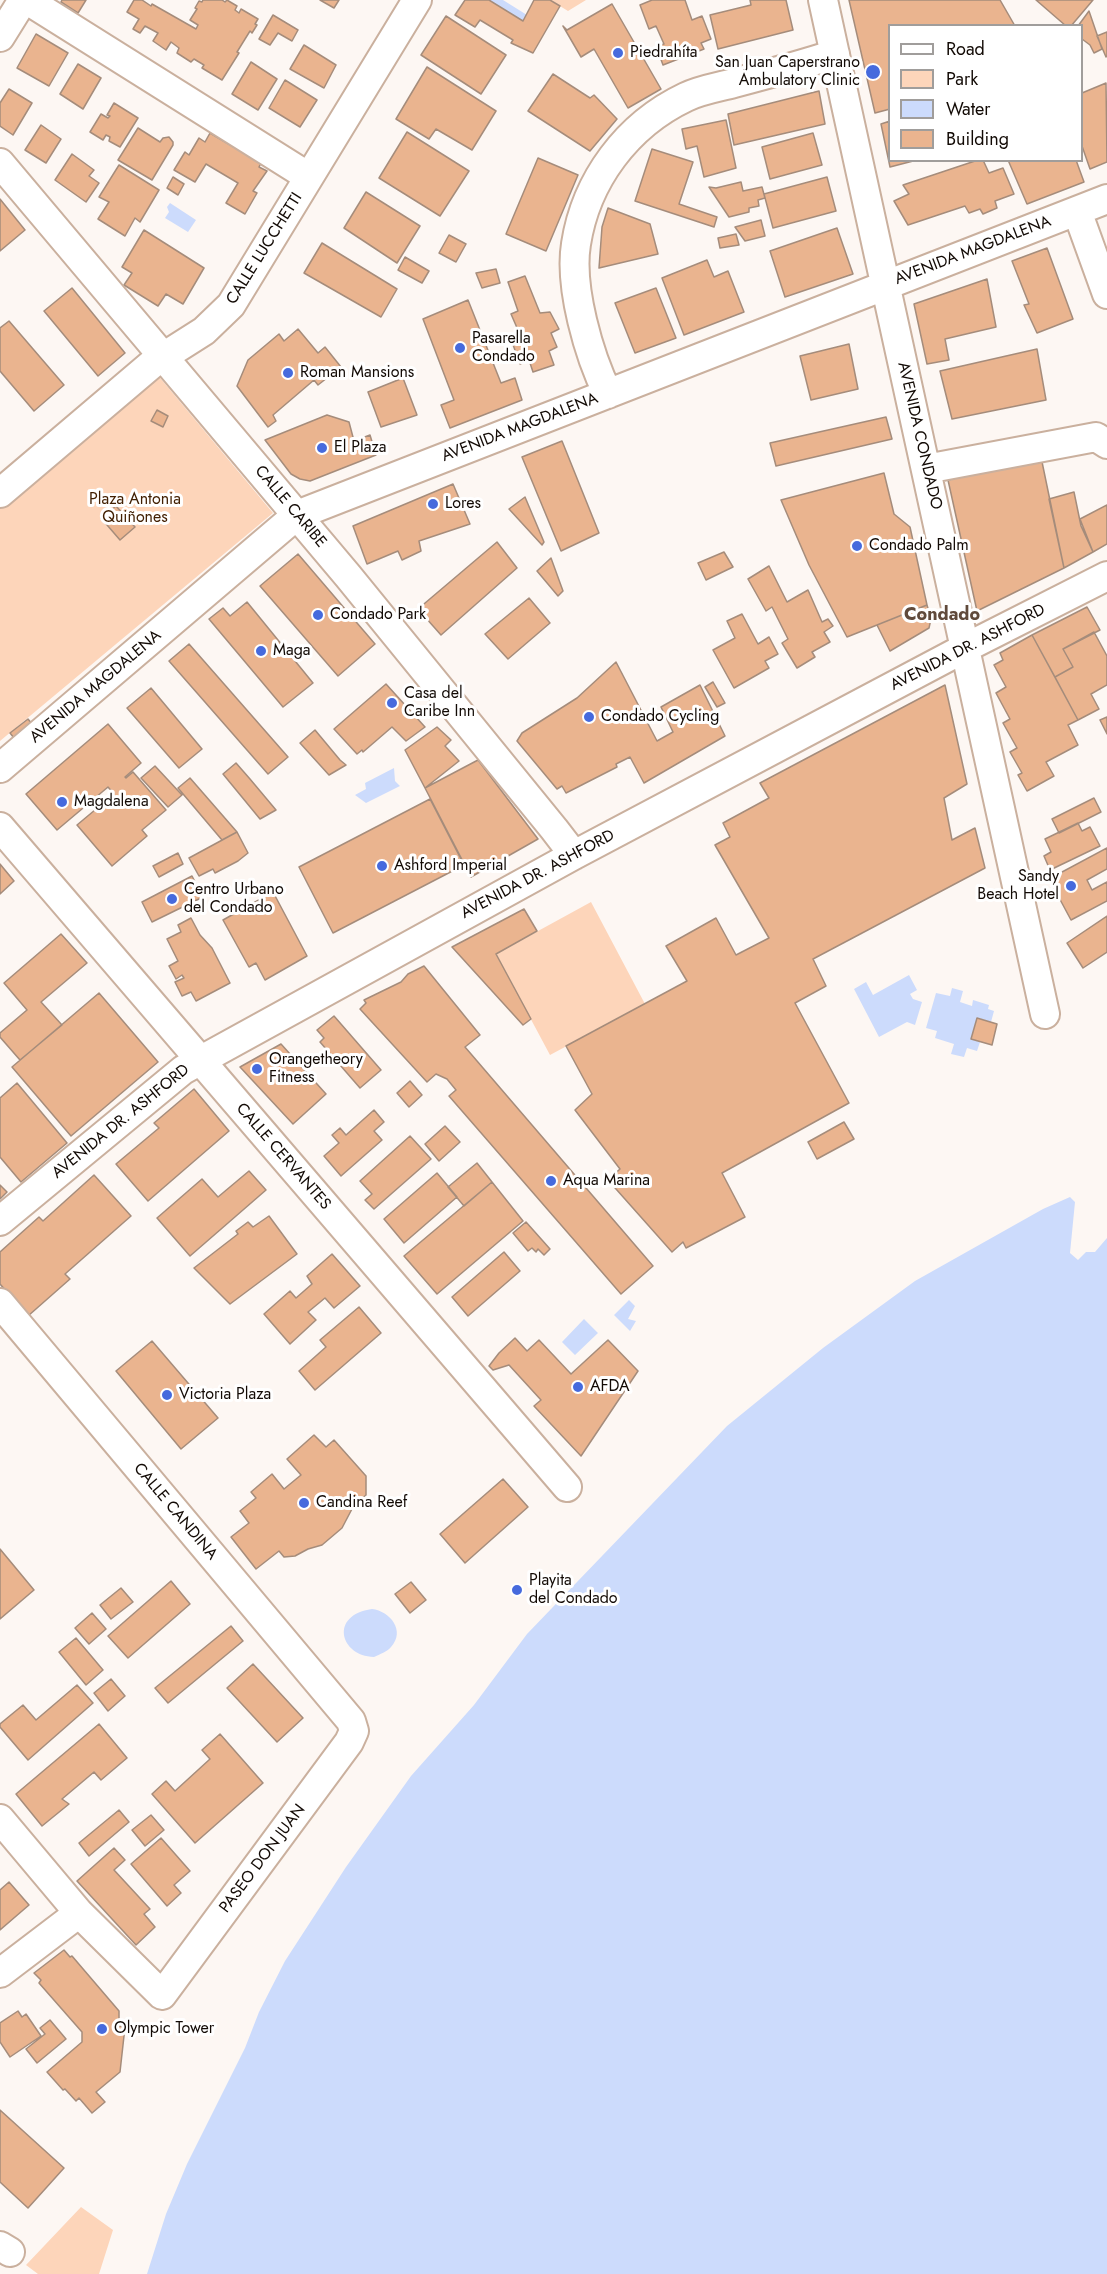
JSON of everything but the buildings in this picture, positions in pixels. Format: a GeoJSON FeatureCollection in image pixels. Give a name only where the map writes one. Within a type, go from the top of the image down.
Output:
{"type":"FeatureCollection","features":[{"type":"Feature","properties":{"kind":"street"},"geometry":{"type":"LineString","coordinates":[[0,37],[25,0],[309,177]]}},
{"type":"Feature","properties":{"kind":"street","name":"CALLE LUCCHETTI"},"geometry":{"type":"LineString","coordinates":[[0,493],[152,364],[204,331],[231,305],[417,0]]}},
{"type":"Feature","properties":{"kind":"street","name":"AVENIDA CONDADO"},"geometry":{"type":"LineString","coordinates":[[823,0],[1045,1014]]}},
{"type":"Feature","properties":{"kind":"street"},"geometry":{"type":"LineString","coordinates":[[609,394],[583,326],[575,246],[583,214],[594,185],[610,160],[625,140],[656,115],[688,95],[835,54]]}},
{"type":"Feature","properties":{"kind":"street","name":"CALLE CARIBE"},"geometry":{"type":"LineString","coordinates":[[0,163],[297,515],[574,855]]}},
{"type":"Feature","properties":{"kind":"street","name":"AVENIDA MAGDALENA"},"geometry":{"type":"LineString","coordinates":[[0,768],[297,515],[1107,199]]}},
{"type":"Feature","properties":{"kind":"street"},"geometry":{"type":"LineString","coordinates":[[1077,211],[1107,294]]}},
{"type":"Feature","properties":{"kind":"street"},"geometry":{"type":"LineString","coordinates":[[926,469],[1096,437],[1107,444]]}},
{"type":"Feature","properties":{"kind":"street","name":"AVENIDA DR. ASHFORD"},"geometry":{"type":"LineString","coordinates":[[0,1221],[183,1070],[199,1060],[574,855],[965,648],[1104,586]]}},
{"type":"Feature","properties":{"kind":"street","name":"CALLE CERVANTES"},"geometry":{"type":"LineString","coordinates":[[0,827],[567,1486]]}},
{"type":"Feature","properties":{"kind":"street","name":"CALLE CANDINA"},"geometry":{"type":"LineString","coordinates":[[0,1303],[351,1721]]}},
{"type":"Feature","properties":{"kind":"street","name":"PASEO DON JUAN"},"geometry":{"type":"LineString","coordinates":[[79,1913],[162,1995],[350,1742],[354,1731],[351,1721]]}},
{"type":"Feature","properties":{"kind":"street"},"geometry":{"type":"LineString","coordinates":[[0,1819],[79,1913],[0,1973]]}},
{"type":"Feature","properties":{"kind":"green space"},"geometry":{"type":"Polygon","coordinates":[[[550,0],[586,0],[568,11],[550,0]]]}},
{"type":"Feature","properties":{"kind":"green space","name":"Plaza Antonia Quiñones"},"geometry":{"type":"Polygon","coordinates":[[[156,373],[273,513],[0,741],[0,503],[156,373]]]}},
{"type":"Feature","properties":{"kind":"green space"},"geometry":{"type":"Polygon","coordinates":[[[591,902],[645,1004],[550,1055],[496,954],[591,902]]]}},
{"type":"Feature","properties":{"kind":"green space"},"geometry":{"type":"Polygon","coordinates":[[[81,2207],[113,2230],[99,2274],[38,2274],[26,2265],[81,2207]]]}},
{"type":"Feature","properties":{"kind":"water"},"geometry":{"type":"Polygon","coordinates":[[[489,0],[503,0],[527,15],[523,21],[489,0]]]}},
{"type":"Feature","properties":{"kind":"water"},"geometry":{"type":"Polygon","coordinates":[[[170,203],[196,220],[188,232],[165,218],[169,212],[167,207],[170,203]]]}},
{"type":"Feature","properties":{"kind":"water"},"geometry":{"type":"Polygon","coordinates":[[[394,768],[395,781],[400,786],[366,803],[355,795],[366,789],[365,783],[394,768]]]}},
{"type":"Feature","properties":{"kind":"water"},"geometry":{"type":"Polygon","coordinates":[[[909,975],[917,990],[910,994],[913,999],[922,1002],[915,1025],[907,1022],[879,1037],[854,989],[866,982],[873,995],[909,975]]]}},
{"type":"Feature","properties":{"kind":"water"},"geometry":{"type":"Polygon","coordinates":[[[952,988],[963,991],[960,1002],[972,1006],[973,1000],[989,1005],[988,1009],[994,1011],[991,1022],[978,1018],[971,1039],[980,1042],[977,1051],[967,1048],[964,1057],[951,1054],[954,1044],[935,1038],[937,1031],[926,1028],[936,993],[950,996],[952,988]]]}},
{"type":"Feature","properties":{"kind":"water"},"geometry":{"type":"Polygon","coordinates":[[[1070,1197],[1075,1202],[1070,1253],[1078,1260],[1086,1252],[1095,1252],[1107,1238],[1107,2274],[147,2274],[166,2214],[187,2164],[245,2048],[259,2012],[285,1961],[346,1867],[411,1776],[474,1705],[527,1634],[727,1426],[823,1348],[915,1281],[1043,1209],[1070,1197]]]}},
{"type":"Feature","properties":{"kind":"water"},"geometry":{"type":"Polygon","coordinates":[[[629,1300],[635,1306],[628,1319],[636,1321],[630,1331],[614,1315],[629,1300]]]}},
{"type":"Feature","properties":{"kind":"water"},"geometry":{"type":"Polygon","coordinates":[[[584,1319],[598,1333],[575,1355],[562,1342],[584,1319]]]}},
{"type":"Feature","properties":{"kind":"water"},"geometry":{"type":"Polygon","coordinates":[[[372,1609],[390,1618],[397,1635],[389,1649],[374,1657],[362,1655],[353,1650],[344,1635],[349,1619],[358,1613],[372,1609]]]}},
{"type":"Feature","properties":{"kind":"place","name":"Piedrahíta"},"geometry":{"type":"Point","coordinates":[618,53]}},
{"type":"Feature","properties":{"kind":"place","name":"San Juan Caperstrano Ambulatory Clinic"},"geometry":{"type":"Point","coordinates":[873,72]}},
{"type":"Feature","properties":{"kind":"place","name":"Pasarella Condado"},"geometry":{"type":"Point","coordinates":[460,348]}},
{"type":"Feature","properties":{"kind":"place","name":"Roman Mansions"},"geometry":{"type":"Point","coordinates":[288,373]}},
{"type":"Feature","properties":{"kind":"place","name":"El Plaza"},"geometry":{"type":"Point","coordinates":[322,448]}},
{"type":"Feature","properties":{"kind":"place","name":"Lores"},"geometry":{"type":"Point","coordinates":[433,504]}},
{"type":"Feature","properties":{"kind":"place","name":"Condado Palm"},"geometry":{"type":"Point","coordinates":[857,546]}},
{"type":"Feature","properties":{"kind":"place","name":"Condado Park"},"geometry":{"type":"Point","coordinates":[318,615]}},
{"type":"Feature","properties":{"kind":"place","name":"Maga"},"geometry":{"type":"Point","coordinates":[261,651]}},
{"type":"Feature","properties":{"kind":"place","name":"Casa del Caribe Inn"},"geometry":{"type":"Point","coordinates":[392,703]}},
{"type":"Feature","properties":{"kind":"place","name":"Condado Cycling"},"geometry":{"type":"Point","coordinates":[589,717]}},
{"type":"Feature","properties":{"kind":"place","name":"Magdalena"},"geometry":{"type":"Point","coordinates":[62,802]}},
{"type":"Feature","properties":{"kind":"place","name":"Ashford Imperial"},"geometry":{"type":"Point","coordinates":[382,866]}},
{"type":"Feature","properties":{"kind":"place","name":"Sandy Beach Hotel"},"geometry":{"type":"Point","coordinates":[1071,886]}},
{"type":"Feature","properties":{"kind":"place","name":"Centro Urbano del Condado"},"geometry":{"type":"Point","coordinates":[172,899]}},
{"type":"Feature","properties":{"kind":"place","name":"Orangetheory Fitness"},"geometry":{"type":"Point","coordinates":[257,1069]}},
{"type":"Feature","properties":{"kind":"place","name":"Aqua Marina"},"geometry":{"type":"Point","coordinates":[551,1181]}},
{"type":"Feature","properties":{"kind":"place","name":"AFDA"},"geometry":{"type":"Point","coordinates":[578,1387]}},
{"type":"Feature","properties":{"kind":"place","name":"Victoria Plaza"},"geometry":{"type":"Point","coordinates":[167,1395]}},
{"type":"Feature","properties":{"kind":"place","name":"Candina Reef"},"geometry":{"type":"Point","coordinates":[304,1503]}},
{"type":"Feature","properties":{"kind":"place","name":"Playita del Condado"},"geometry":{"type":"Point","coordinates":[517,1590]}},
{"type":"Feature","properties":{"kind":"place","name":"Olympic Tower"},"geometry":{"type":"Point","coordinates":[102,2029]}},
{"type":"Feature","properties":{"kind":"district","name":"Condado"},"geometry":{"type":"Point","coordinates":[942,616]}}]}
